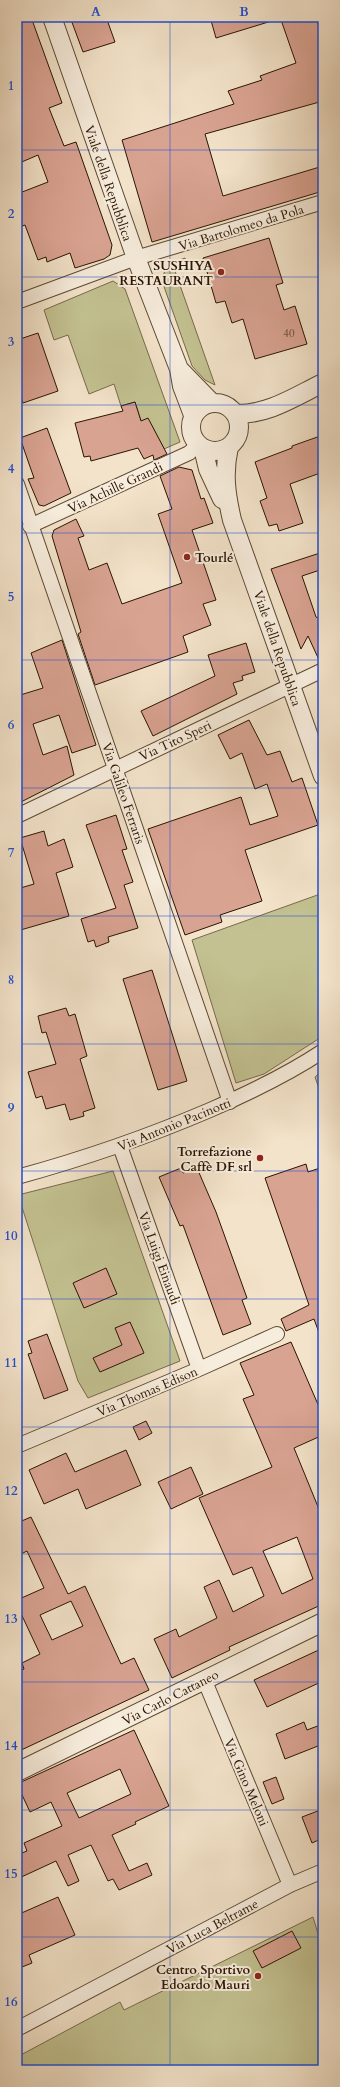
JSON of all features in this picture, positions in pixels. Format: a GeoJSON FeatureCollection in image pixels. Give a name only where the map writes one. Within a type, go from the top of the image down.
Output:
{"type":"FeatureCollection","features":[{"type":"Feature","properties":{"kind":"street","name":"Viale della Repubblica"},"geometry":{"type":"LineString","coordinates":[[52,17],[136,258],[179,369],[182,386],[193,415],[190,428],[191,434],[201,446],[208,469],[232,520],[323,776]]}},
{"type":"Feature","properties":{"kind":"street","name":"Via Bartolomeo da Pola"},"geometry":{"type":"LineString","coordinates":[[17,302],[136,258],[323,202]]}},
{"type":"Feature","properties":{"kind":"street","name":"Viale della Repubblica"},"geometry":{"type":"LineString","coordinates":[[179,369],[212,403],[221,404],[235,414],[239,424],[225,464],[224,482],[232,520]]}},
{"type":"Feature","properties":{"kind":"street"},"geometry":{"type":"LineString","coordinates":[[235,414],[248,414],[268,410],[323,383]]}},
{"type":"Feature","properties":{"kind":"street"},"geometry":{"type":"LineString","coordinates":[[193,415],[204,405],[212,403]]}},
{"type":"Feature","properties":{"kind":"street"},"geometry":{"type":"LineString","coordinates":[[201,446],[216,451],[250,428],[268,410]]}},
{"type":"Feature","properties":{"kind":"street","name":"Via Achille Grandi"},"geometry":{"type":"LineString","coordinates":[[30,526],[201,446]]}},
{"type":"Feature","properties":{"kind":"street","name":"Via Galileo Ferraris"},"geometry":{"type":"LineString","coordinates":[[17,484],[30,526],[116,768],[230,1102]]}},
{"type":"Feature","properties":{"kind":"street","name":"Via Tito Speri"},"geometry":{"type":"LineString","coordinates":[[17,816],[323,670]]}},
{"type":"Feature","properties":{"kind":"street","name":"Via Antonio Pacinotti"},"geometry":{"type":"LineString","coordinates":[[17,1177],[120,1146],[230,1102],[294,1070],[323,1051]]}},
{"type":"Feature","properties":{"kind":"street","name":"Via Luigi Einaudi"},"geometry":{"type":"LineString","coordinates":[[120,1146],[199,1369]]}},
{"type":"Feature","properties":{"kind":"street","name":"Via Thomas Edison"},"geometry":{"type":"LineString","coordinates":[[17,1446],[199,1369],[277,1334]]}},
{"type":"Feature","properties":{"kind":"street","name":"Via Carlo Cattaneo"},"geometry":{"type":"LineString","coordinates":[[17,1772],[323,1622]]}},
{"type":"Feature","properties":{"kind":"street","name":"Via Gino Meloni"},"geometry":{"type":"LineString","coordinates":[[204,1679],[290,1885]]}},
{"type":"Feature","properties":{"kind":"street","name":"Via Luca Beltrame"},"geometry":{"type":"LineString","coordinates":[[17,2029],[290,1885],[323,1871]]}},
{"type":"Feature","properties":{"kind":"shaded area"},"geometry":{"type":"Polygon","coordinates":[[[185,258],[188,266],[175,271],[215,385],[205,380],[192,366],[162,281],[163,276],[169,266],[185,258]]]}},
{"type":"Feature","properties":{"kind":"shaded area"},"geometry":{"type":"Polygon","coordinates":[[[113,281],[125,289],[180,442],[164,449],[152,426],[144,430],[135,402],[121,406],[114,384],[89,394],[68,335],[54,340],[44,310],[113,281]]]}},
{"type":"Feature","properties":{"kind":"shaded area"},"geometry":{"type":"Polygon","coordinates":[[[323,893],[323,1036],[264,1074],[236,1083],[192,940],[323,893]]]}},
{"type":"Feature","properties":{"kind":"shaded area"},"geometry":{"type":"Polygon","coordinates":[[[323,1070],[323,1100],[315,1077],[323,1070]]]}},
{"type":"Feature","properties":{"kind":"shaded area"},"geometry":{"type":"Polygon","coordinates":[[[113,1171],[180,1361],[88,1398],[78,1381],[20,1201],[22,1194],[113,1171]]]}},
{"type":"Feature","properties":{"kind":"shaded area","name":"Centro Sportivo Edoardo Mauri"},"geometry":{"type":"Polygon","coordinates":[[[313,1917],[323,1950],[323,2070],[17,2070],[17,2057],[120,2002],[124,2010],[313,1917]]]}},
{"type":"Feature","properties":{"kind":"building"},"geometry":{"type":"Polygon","coordinates":[[[17,17],[31,17],[62,103],[49,108],[64,146],[76,142],[112,245],[110,255],[104,259],[75,268],[70,253],[47,262],[46,257],[38,260],[25,225],[17,228],[17,194],[48,182],[38,155],[17,164],[17,17]]]}},
{"type":"Feature","properties":{"kind":"building"},"geometry":{"type":"Polygon","coordinates":[[[70,17],[106,17],[115,42],[83,52],[70,17]]]}},
{"type":"Feature","properties":{"kind":"building"},"geometry":{"type":"Polygon","coordinates":[[[210,17],[275,17],[275,20],[216,38],[210,17]]]}},
{"type":"Feature","properties":{"kind":"building"},"geometry":{"type":"Polygon","coordinates":[[[280,17],[316,17],[323,39],[323,101],[205,134],[223,196],[323,166],[323,191],[152,242],[122,140],[234,104],[228,91],[262,80],[260,76],[296,63],[280,17]]]}},
{"type":"Feature","properties":{"kind":"building"},"geometry":{"type":"Polygon","coordinates":[[[269,238],[283,283],[276,285],[284,310],[295,306],[307,344],[255,359],[243,319],[232,323],[225,301],[216,303],[203,258],[269,238]]]}},
{"type":"Feature","properties":{"kind":"building"},"geometry":{"type":"Polygon","coordinates":[[[38,333],[58,391],[23,403],[17,386],[17,340],[38,333]]]}},
{"type":"Feature","properties":{"kind":"building"},"geometry":{"type":"Polygon","coordinates":[[[135,402],[141,421],[148,418],[167,454],[154,460],[153,455],[144,459],[138,448],[91,461],[90,456],[84,457],[75,423],[123,411],[121,406],[135,402]]]}},
{"type":"Feature","properties":{"kind":"building"},"geometry":{"type":"Polygon","coordinates":[[[47,428],[71,493],[44,506],[39,505],[28,479],[34,478],[20,438],[47,428]]]}},
{"type":"Feature","properties":{"kind":"building"},"geometry":{"type":"Polygon","coordinates":[[[323,435],[323,472],[290,484],[303,523],[279,531],[277,524],[269,526],[260,501],[267,498],[255,462],[292,448],[292,446],[323,435]]]}},
{"type":"Feature","properties":{"kind":"building"},"geometry":{"type":"Polygon","coordinates":[[[179,467],[192,470],[201,499],[204,498],[213,523],[192,530],[216,600],[203,604],[211,625],[183,636],[188,652],[95,685],[78,634],[81,632],[52,536],[54,530],[76,519],[84,536],[78,538],[89,570],[107,563],[122,604],[182,583],[158,514],[172,509],[160,476],[179,467]]]}},
{"type":"Feature","properties":{"kind":"building"},"geometry":{"type":"Polygon","coordinates":[[[323,552],[323,569],[302,576],[316,617],[323,621],[323,662],[320,662],[308,636],[301,649],[271,569],[323,552]]]}},
{"type":"Feature","properties":{"kind":"building"},"geometry":{"type":"Polygon","coordinates":[[[62,640],[96,745],[72,753],[59,715],[33,724],[43,755],[67,746],[74,775],[17,804],[17,696],[43,688],[31,653],[62,640]]]}},
{"type":"Feature","properties":{"kind":"building"},"geometry":{"type":"Polygon","coordinates":[[[246,643],[255,672],[242,676],[243,680],[233,683],[237,694],[153,736],[141,711],[215,676],[208,655],[246,643]]]}},
{"type":"Feature","properties":{"kind":"building"},"geometry":{"type":"Polygon","coordinates":[[[249,720],[267,755],[280,751],[292,782],[302,778],[318,825],[245,850],[262,901],[220,915],[222,922],[185,935],[148,829],[241,797],[250,825],[278,816],[267,784],[255,789],[242,753],[230,759],[218,735],[249,720]]]}},
{"type":"Feature","properties":{"kind":"building"},"geometry":{"type":"Polygon","coordinates":[[[116,815],[127,849],[122,850],[133,882],[124,885],[138,928],[108,937],[109,942],[96,947],[94,940],[88,942],[81,919],[116,908],[86,825],[116,815]]]}},
{"type":"Feature","properties":{"kind":"building"},"geometry":{"type":"Polygon","coordinates":[[[44,831],[48,846],[64,839],[73,867],[56,873],[69,916],[17,931],[17,889],[34,884],[20,838],[44,831]]]}},
{"type":"Feature","properties":{"kind":"building"},"geometry":{"type":"Polygon","coordinates":[[[152,970],[187,1081],[158,1090],[123,979],[152,970]]]}},
{"type":"Feature","properties":{"kind":"building"},"geometry":{"type":"Polygon","coordinates":[[[66,1008],[69,1016],[75,1014],[87,1056],[80,1059],[95,1108],[83,1112],[84,1116],[70,1120],[65,1104],[46,1109],[42,1096],[36,1098],[28,1072],[56,1064],[46,1032],[42,1033],[38,1016],[66,1008]]]}},
{"type":"Feature","properties":{"kind":"building"},"geometry":{"type":"Polygon","coordinates":[[[306,1164],[308,1172],[323,1167],[323,1198],[318,1200],[323,1213],[323,1338],[321,1338],[314,1319],[286,1331],[281,1319],[309,1305],[265,1178],[306,1164]]]}},
{"type":"Feature","properties":{"kind":"building"},"geometry":{"type":"Polygon","coordinates":[[[181,1168],[183,1173],[197,1168],[216,1212],[247,1298],[242,1300],[251,1324],[223,1335],[183,1225],[180,1226],[159,1177],[181,1168]]]}},
{"type":"Feature","properties":{"kind":"building"},"geometry":{"type":"Polygon","coordinates":[[[106,1268],[117,1294],[84,1308],[73,1283],[106,1268]]]}},
{"type":"Feature","properties":{"kind":"building"},"geometry":{"type":"Polygon","coordinates":[[[130,1322],[144,1353],[100,1372],[93,1358],[122,1345],[115,1328],[130,1322]]]}},
{"type":"Feature","properties":{"kind":"building"},"geometry":{"type":"Polygon","coordinates":[[[47,1334],[68,1390],[44,1399],[28,1354],[32,1353],[28,1341],[47,1334]]]}},
{"type":"Feature","properties":{"kind":"building"},"geometry":{"type":"Polygon","coordinates":[[[291,1342],[323,1416],[323,1435],[294,1448],[323,1519],[323,1604],[229,1647],[230,1650],[172,1678],[154,1639],[176,1629],[179,1637],[217,1618],[204,1587],[219,1580],[233,1612],[264,1596],[252,1567],[233,1575],[199,1498],[272,1467],[243,1399],[254,1395],[240,1363],[291,1342]],[[297,1537],[263,1551],[282,1594],[313,1579],[297,1537]]]}},
{"type":"Feature","properties":{"kind":"building"},"geometry":{"type":"Polygon","coordinates":[[[146,1421],[152,1433],[139,1440],[133,1427],[146,1421]]]}},
{"type":"Feature","properties":{"kind":"building"},"geometry":{"type":"Polygon","coordinates":[[[126,1450],[141,1485],[86,1509],[78,1489],[44,1504],[29,1470],[66,1453],[75,1472],[126,1450]]]}},
{"type":"Feature","properties":{"kind":"building"},"geometry":{"type":"Polygon","coordinates":[[[191,1467],[203,1494],[171,1509],[158,1482],[191,1467]]]}},
{"type":"Feature","properties":{"kind":"building"},"geometry":{"type":"Polygon","coordinates":[[[31,1517],[68,1594],[85,1586],[121,1664],[134,1658],[149,1690],[17,1752],[17,1672],[24,1669],[22,1663],[40,1654],[17,1605],[17,1600],[44,1588],[27,1551],[17,1556],[17,1523],[31,1517]],[[71,1601],[40,1615],[52,1640],[83,1626],[71,1601]]]}},
{"type":"Feature","properties":{"kind":"building"},"geometry":{"type":"Polygon","coordinates":[[[323,1648],[323,1681],[267,1707],[254,1680],[323,1648]]]}},
{"type":"Feature","properties":{"kind":"building"},"geometry":{"type":"Polygon","coordinates":[[[304,1722],[307,1730],[323,1724],[323,1744],[285,1759],[276,1734],[304,1722]]]}},
{"type":"Feature","properties":{"kind":"building"},"geometry":{"type":"Polygon","coordinates":[[[134,1730],[169,1806],[112,1835],[129,1871],[147,1863],[152,1875],[119,1890],[113,1879],[108,1881],[91,1845],[68,1855],[79,1881],[68,1886],[56,1861],[17,1879],[17,1855],[27,1851],[24,1843],[62,1826],[51,1802],[30,1812],[17,1784],[134,1730]],[[120,1769],[67,1793],[79,1818],[131,1794],[120,1769]]]}},
{"type":"Feature","properties":{"kind":"building"},"geometry":{"type":"Polygon","coordinates":[[[276,1777],[284,1799],[272,1804],[263,1782],[276,1777]]]}},
{"type":"Feature","properties":{"kind":"building"},"geometry":{"type":"Polygon","coordinates":[[[323,1809],[323,1838],[312,1843],[302,1817],[323,1809]]]}},
{"type":"Feature","properties":{"kind":"building"},"geometry":{"type":"Polygon","coordinates":[[[58,1897],[75,1935],[29,1955],[32,1963],[17,1969],[17,1915],[58,1897]]]}},
{"type":"Feature","properties":{"kind":"building"},"geometry":{"type":"Polygon","coordinates":[[[292,1931],[301,1948],[262,1968],[253,1951],[292,1931]]]}},
{"type":"Feature","properties":{"kind":"place","name":"SUSHIYA RESTAURANT"},"geometry":{"type":"Point","coordinates":[221,272]}},
{"type":"Feature","properties":{"kind":"place","name":"Tourlé"},"geometry":{"type":"Point","coordinates":[187,557]}},
{"type":"Feature","properties":{"kind":"place","name":"Torrefazione Caffè DF srl"},"geometry":{"type":"Point","coordinates":[260,1158]}},
{"type":"Feature","properties":{"kind":"place","name":"Centro Sportivo Edoardo Mauri"},"geometry":{"type":"Point","coordinates":[258,1976]}}]}
